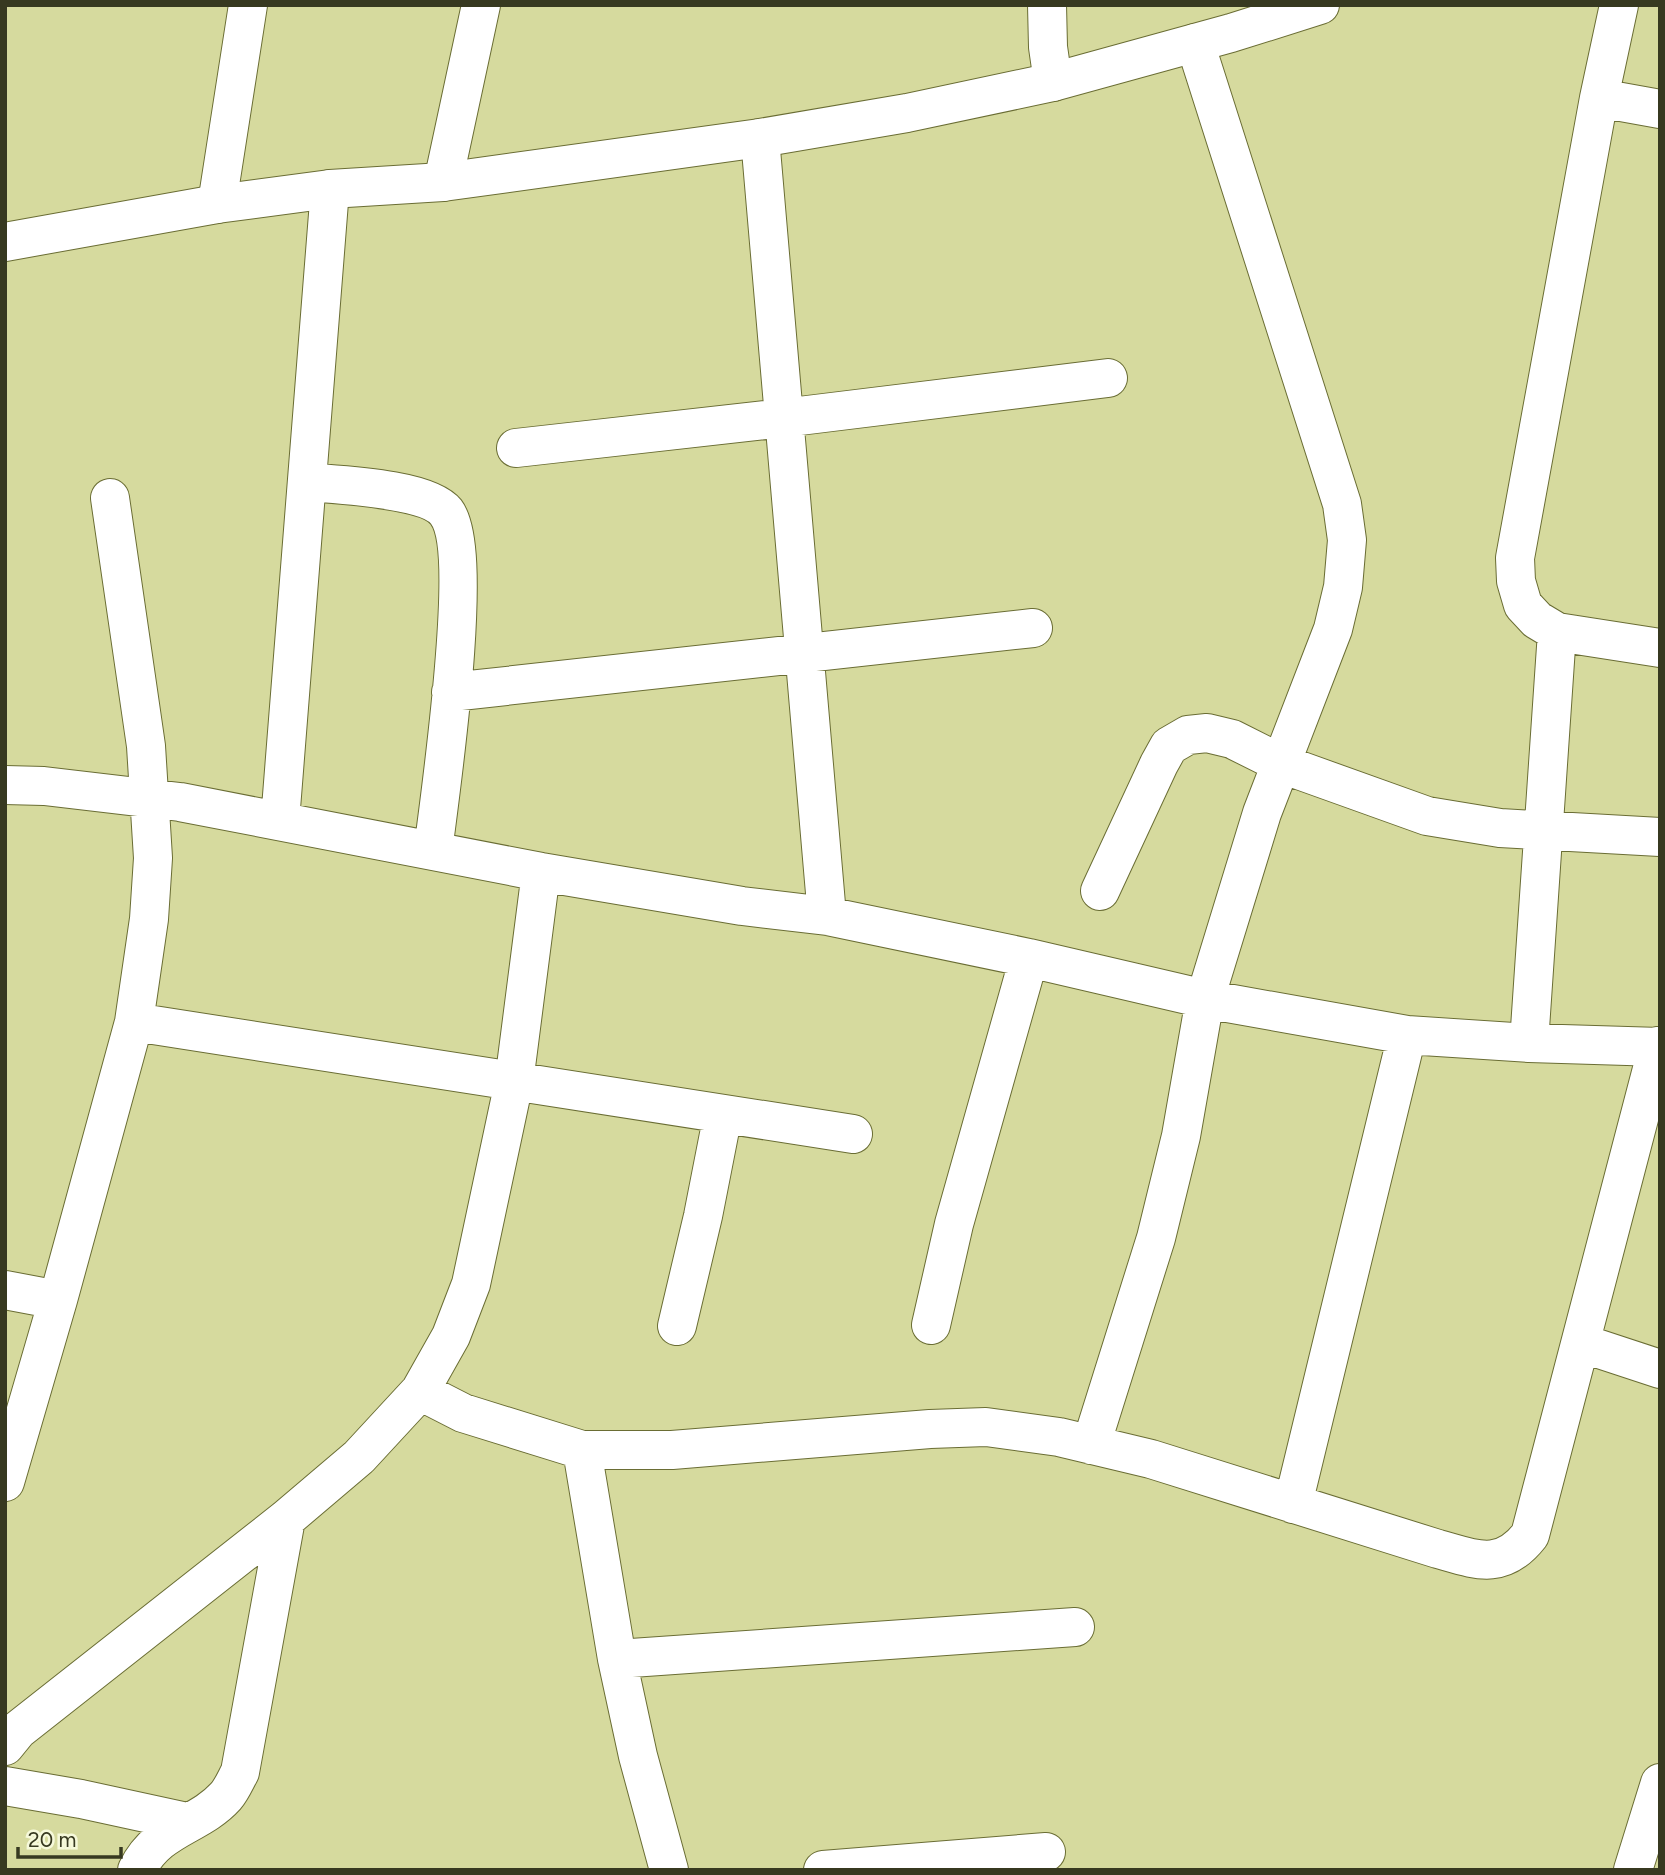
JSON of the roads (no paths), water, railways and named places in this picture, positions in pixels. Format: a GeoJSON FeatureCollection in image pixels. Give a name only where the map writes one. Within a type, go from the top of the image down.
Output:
{"type":"FeatureCollection","features":[{"type":"Feature","properties":{"kind":"street"},"geometry":{"type":"LineString","coordinates":[[217,204],[248,5]]}},
{"type":"Feature","properties":{"kind":"street"},"geometry":{"type":"LineString","coordinates":[[443,182],[481,5]]}},
{"type":"Feature","properties":{"kind":"street"},"geometry":{"type":"LineString","coordinates":[[1047,5],[1048,47],[1053,82]]}},
{"type":"Feature","properties":{"kind":"street"},"geometry":{"type":"LineString","coordinates":[[5,242],[217,204],[330,189],[443,182],[760,138],[907,113],[1053,82],[1320,5]]}},
{"type":"Feature","properties":{"kind":"street"},"geometry":{"type":"LineString","coordinates":[[1619,5],[1599,98],[1515,558],[1516,581],[1523,605],[1537,620],[1558,632],[1660,648]]}},
{"type":"Feature","properties":{"kind":"street"},"geometry":{"type":"LineString","coordinates":[[1091,1445],[1156,1238],[1181,1136],[1205,999],[1262,813],[1332,629],[1343,587],[1347,540],[1342,503],[1195,43]]}},
{"type":"Feature","properties":{"kind":"street"},"geometry":{"type":"LineString","coordinates":[[1599,98],[1660,109]]}},
{"type":"Feature","properties":{"kind":"street"},"geometry":{"type":"LineString","coordinates":[[760,138],[827,916]]}},
{"type":"Feature","properties":{"kind":"street"},"geometry":{"type":"LineString","coordinates":[[280,821],[330,189]]}},
{"type":"Feature","properties":{"kind":"street"},"geometry":{"type":"LineString","coordinates":[[516,448],[1108,378]]}},
{"type":"Feature","properties":{"kind":"street"},"geometry":{"type":"LineString","coordinates":[[307,482],[401,492],[428,499],[445,512],[454,532],[457,558],[457,621],[433,851]]}},
{"type":"Feature","properties":{"kind":"street"},"geometry":{"type":"LineString","coordinates":[[5,1482],[134,1022],[149,919],[153,858],[151,798],[138,687],[110,498]]}},
{"type":"Feature","properties":{"kind":"street"},"geometry":{"type":"LineString","coordinates":[[451,692],[1033,628]]}},
{"type":"Feature","properties":{"kind":"street"},"geometry":{"type":"LineString","coordinates":[[1529,1043],[1558,632]]}},
{"type":"Feature","properties":{"kind":"street"},"geometry":{"type":"LineString","coordinates":[[1100,891],[1169,746],[1188,735],[1207,733],[1231,739],[1282,764],[1427,816],[1500,828],[1660,837]]}},
{"type":"Feature","properties":{"kind":"street"},"geometry":{"type":"LineString","coordinates":[[5,785],[44,786],[151,798],[541,872],[742,906],[827,916],[1029,958],[1205,999],[1407,1035],[1529,1043],[1659,1046],[1530,1535],[1518,1550],[1502,1559],[1478,1560],[1152,1459],[1059,1437],[986,1427],[672,1450],[582,1450],[463,1413],[420,1391]]}},
{"type":"Feature","properties":{"kind":"street"},"geometry":{"type":"LineString","coordinates":[[10,1731],[286,1519],[359,1457],[420,1391],[451,1336],[471,1284],[514,1082],[541,872]]}},
{"type":"Feature","properties":{"kind":"street"},"geometry":{"type":"LineString","coordinates":[[931,1325],[954,1224],[1029,958]]}},
{"type":"Feature","properties":{"kind":"street"},"geometry":{"type":"LineString","coordinates":[[134,1022],[853,1134]]}},
{"type":"Feature","properties":{"kind":"street"},"geometry":{"type":"LineString","coordinates":[[1293,1504],[1407,1035]]}},
{"type":"Feature","properties":{"kind":"street"},"geometry":{"type":"LineString","coordinates":[[677,1326],[723,1114]]}},
{"type":"Feature","properties":{"kind":"street"},"geometry":{"type":"LineString","coordinates":[[5,1290],[58,1300]]}},
{"type":"Feature","properties":{"kind":"street"},"geometry":{"type":"LineString","coordinates":[[1581,1343],[1660,1369]]}},
{"type":"Feature","properties":{"kind":"street"},"geometry":{"type":"LineString","coordinates":[[582,1450],[617,1659],[638,1756],[669,1870]]}},
{"type":"Feature","properties":{"kind":"street"},"geometry":{"type":"LineString","coordinates":[[137,1870],[145,1853],[165,1836],[208,1811],[227,1795],[240,1772],[286,1519]]}},
{"type":"Feature","properties":{"kind":"street"},"geometry":{"type":"LineString","coordinates":[[617,1659],[1075,1627]]}},
{"type":"Feature","properties":{"kind":"street"},"geometry":{"type":"LineString","coordinates":[[1633,1870],[1660,1783]]}},
{"type":"Feature","properties":{"kind":"street"},"geometry":{"type":"LineString","coordinates":[[5,1786],[187,1822]]}},
{"type":"Feature","properties":{"kind":"street"},"geometry":{"type":"LineString","coordinates":[[823,1870],[1046,1852]]}}]}
